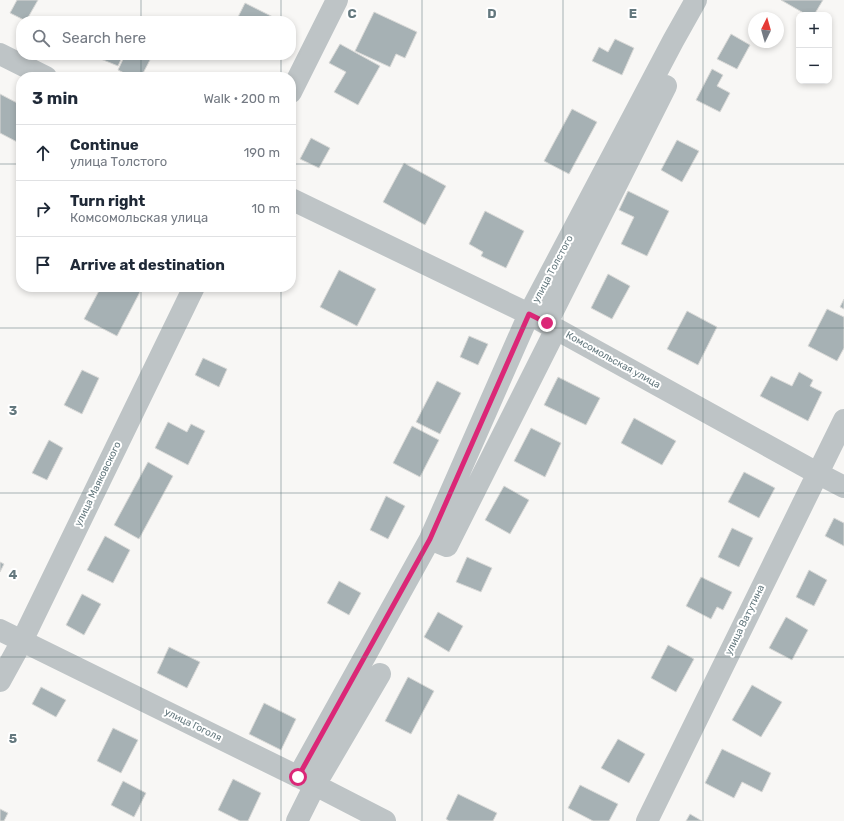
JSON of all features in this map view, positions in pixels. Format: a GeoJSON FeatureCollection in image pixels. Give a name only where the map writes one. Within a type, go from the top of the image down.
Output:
{"type":"FeatureCollection","features":[{"type":"Feature","properties":{"kind":"street"},"geometry":{"type":"LineString","coordinates":[[296,82],[338,0]]}},
{"type":"Feature","properties":{"kind":"street","name":"улица Толстого"},"geometry":{"type":"LineString","coordinates":[[297,821],[307,781],[430,539],[544,322],[673,41],[696,0]]}},
{"type":"Feature","properties":{"kind":"street"},"geometry":{"type":"LineString","coordinates":[[0,54],[36,72]]}},
{"type":"Feature","properties":{"kind":"street","name":"Комсомольская улица"},"geometry":{"type":"LineString","coordinates":[[296,201],[544,322],[844,487]]}},
{"type":"Feature","properties":{"kind":"street","name":"улица Маяковского"},"geometry":{"type":"LineString","coordinates":[[0,681],[22,640],[192,292]]}},
{"type":"Feature","properties":{"kind":"street"},"geometry":{"type":"LineString","coordinates":[[430,539],[447,546],[544,322]]}},
{"type":"Feature","properties":{"kind":"street","name":"улица Ватутина"},"geometry":{"type":"LineString","coordinates":[[647,821],[844,420]]}},
{"type":"Feature","properties":{"kind":"street","name":"улица Гоголя"},"geometry":{"type":"LineString","coordinates":[[0,630],[385,821]]}},
{"type":"Feature","properties":{"kind":"street"},"geometry":{"type":"LineString","coordinates":[[307,781],[380,674]]}},
{"type":"Feature","properties":{"kind":"building"},"geometry":{"type":"Polygon","coordinates":[[[17,0],[38,0],[29,16],[16,16],[10,13],[17,0]]]}},
{"type":"Feature","properties":{"kind":"building"},"geometry":{"type":"Polygon","coordinates":[[[781,0],[823,0],[816,12],[802,12],[781,0]]]}},
{"type":"Feature","properties":{"kind":"building"},"geometry":{"type":"Polygon","coordinates":[[[245,3],[271,16],[238,16],[245,3]]]}},
{"type":"Feature","properties":{"kind":"building"},"geometry":{"type":"Polygon","coordinates":[[[374,12],[417,32],[405,58],[396,54],[390,67],[355,51],[374,12]]]}},
{"type":"Feature","properties":{"kind":"building"},"geometry":{"type":"Polygon","coordinates":[[[731,34],[748,44],[748,48],[737,69],[717,59],[731,34]]]}},
{"type":"Feature","properties":{"kind":"building"},"geometry":{"type":"Polygon","coordinates":[[[615,39],[634,48],[622,75],[592,61],[599,47],[608,52],[615,39]]]}},
{"type":"Feature","properties":{"kind":"building"},"geometry":{"type":"Polygon","coordinates":[[[340,44],[380,66],[358,105],[334,92],[346,72],[329,63],[340,44]]]}},
{"type":"Feature","properties":{"kind":"building"},"geometry":{"type":"Polygon","coordinates":[[[103,60],[121,60],[118,66],[103,60]]]}},
{"type":"Feature","properties":{"kind":"building"},"geometry":{"type":"Polygon","coordinates":[[[123,60],[150,60],[144,72],[122,72],[118,70],[123,60]]]}},
{"type":"Feature","properties":{"kind":"building"},"geometry":{"type":"Polygon","coordinates":[[[712,69],[723,75],[717,86],[730,93],[720,112],[696,100],[712,69]]]}},
{"type":"Feature","properties":{"kind":"building"},"geometry":{"type":"Polygon","coordinates":[[[0,94],[16,102],[16,141],[0,133],[0,94]]]}},
{"type":"Feature","properties":{"kind":"building"},"geometry":{"type":"Polygon","coordinates":[[[572,109],[597,122],[569,174],[544,161],[572,109]]]}},
{"type":"Feature","properties":{"kind":"building"},"geometry":{"type":"Polygon","coordinates":[[[311,138],[330,148],[319,168],[300,159],[311,138]]]}},
{"type":"Feature","properties":{"kind":"building"},"geometry":{"type":"Polygon","coordinates":[[[677,140],[699,151],[682,182],[661,170],[677,140]]]}},
{"type":"Feature","properties":{"kind":"building"},"geometry":{"type":"Polygon","coordinates":[[[404,163],[446,186],[425,225],[383,202],[404,163]]]}},
{"type":"Feature","properties":{"kind":"building"},"geometry":{"type":"Polygon","coordinates":[[[628,191],[669,211],[647,256],[621,244],[634,217],[619,210],[628,191]]]}},
{"type":"Feature","properties":{"kind":"building"},"geometry":{"type":"Polygon","coordinates":[[[485,211],[524,231],[506,268],[481,256],[483,252],[469,244],[485,211]]]}},
{"type":"Feature","properties":{"kind":"building"},"geometry":{"type":"Polygon","coordinates":[[[339,270],[376,289],[357,326],[320,307],[339,270]]]}},
{"type":"Feature","properties":{"kind":"building"},"geometry":{"type":"Polygon","coordinates":[[[608,274],[630,286],[612,319],[591,308],[608,274]]]}},
{"type":"Feature","properties":{"kind":"building"},"geometry":{"type":"Polygon","coordinates":[[[98,292],[140,292],[117,336],[84,319],[98,292]]]}},
{"type":"Feature","properties":{"kind":"building"},"geometry":{"type":"Polygon","coordinates":[[[844,299],[844,309],[840,307],[844,299]]]}},
{"type":"Feature","properties":{"kind":"building"},"geometry":{"type":"Polygon","coordinates":[[[827,309],[844,317],[844,348],[837,361],[808,346],[827,309]]]}},
{"type":"Feature","properties":{"kind":"building"},"geometry":{"type":"Polygon","coordinates":[[[687,311],[717,327],[698,365],[667,349],[687,311]]]}},
{"type":"Feature","properties":{"kind":"building"},"geometry":{"type":"Polygon","coordinates":[[[469,336],[488,344],[478,365],[460,357],[469,336]]]}},
{"type":"Feature","properties":{"kind":"building"},"geometry":{"type":"Polygon","coordinates":[[[203,358],[227,369],[219,387],[195,375],[203,358]]]}},
{"type":"Feature","properties":{"kind":"building"},"geometry":{"type":"Polygon","coordinates":[[[82,370],[99,378],[82,414],[64,405],[82,370]]]}},
{"type":"Feature","properties":{"kind":"building"},"geometry":{"type":"Polygon","coordinates":[[[799,372],[813,380],[810,386],[822,392],[808,421],[760,396],[771,376],[792,386],[799,372]]]}},
{"type":"Feature","properties":{"kind":"building"},"geometry":{"type":"Polygon","coordinates":[[[558,377],[600,398],[586,425],[544,405],[558,377]]]}},
{"type":"Feature","properties":{"kind":"building"},"geometry":{"type":"Polygon","coordinates":[[[437,381],[461,393],[440,434],[416,422],[437,381]]]}},
{"type":"Feature","properties":{"kind":"building"},"geometry":{"type":"Polygon","coordinates":[[[634,418],[676,441],[662,465],[621,443],[634,418]]]}},
{"type":"Feature","properties":{"kind":"building"},"geometry":{"type":"Polygon","coordinates":[[[168,422],[187,432],[191,424],[205,431],[188,465],[155,448],[168,422]]]}},
{"type":"Feature","properties":{"kind":"building"},"geometry":{"type":"Polygon","coordinates":[[[412,426],[439,440],[420,477],[393,463],[412,426]]]}},
{"type":"Feature","properties":{"kind":"building"},"geometry":{"type":"Polygon","coordinates":[[[531,428],[561,443],[545,477],[514,461],[531,428]]]}},
{"type":"Feature","properties":{"kind":"building"},"geometry":{"type":"Polygon","coordinates":[[[49,440],[63,448],[47,480],[32,473],[49,440]]]}},
{"type":"Feature","properties":{"kind":"building"},"geometry":{"type":"Polygon","coordinates":[[[148,462],[173,476],[139,539],[114,525],[148,462]]]}},
{"type":"Feature","properties":{"kind":"building"},"geometry":{"type":"Polygon","coordinates":[[[744,472],[775,488],[759,518],[728,502],[744,472]]]}},
{"type":"Feature","properties":{"kind":"building"},"geometry":{"type":"Polygon","coordinates":[[[504,486],[529,500],[510,534],[485,520],[504,486]]]}},
{"type":"Feature","properties":{"kind":"building"},"geometry":{"type":"Polygon","coordinates":[[[386,496],[405,506],[388,539],[370,530],[386,496]]]}},
{"type":"Feature","properties":{"kind":"building"},"geometry":{"type":"Polygon","coordinates":[[[834,518],[844,523],[844,546],[825,536],[834,518]]]}},
{"type":"Feature","properties":{"kind":"building"},"geometry":{"type":"Polygon","coordinates":[[[732,528],[753,538],[739,567],[718,557],[732,528]]]}},
{"type":"Feature","properties":{"kind":"building"},"geometry":{"type":"Polygon","coordinates":[[[105,536],[130,550],[113,583],[87,570],[105,536]]]}},
{"type":"Feature","properties":{"kind":"building"},"geometry":{"type":"Polygon","coordinates":[[[467,557],[492,568],[481,592],[456,582],[467,557]]]}},
{"type":"Feature","properties":{"kind":"building"},"geometry":{"type":"Polygon","coordinates":[[[0,562],[4,564],[0,572],[0,562]]]}},
{"type":"Feature","properties":{"kind":"building"},"geometry":{"type":"Polygon","coordinates":[[[809,570],[827,580],[814,606],[796,597],[809,570]]]}},
{"type":"Feature","properties":{"kind":"building"},"geometry":{"type":"Polygon","coordinates":[[[701,577],[732,592],[723,610],[717,607],[711,619],[686,606],[701,577]]]}},
{"type":"Feature","properties":{"kind":"building"},"geometry":{"type":"Polygon","coordinates":[[[339,581],[361,593],[349,615],[327,603],[339,581]]]}},
{"type":"Feature","properties":{"kind":"building"},"geometry":{"type":"Polygon","coordinates":[[[82,594],[101,604],[84,635],[66,625],[82,594]]]}},
{"type":"Feature","properties":{"kind":"building"},"geometry":{"type":"Polygon","coordinates":[[[438,612],[463,626],[449,652],[424,637],[438,612]]]}},
{"type":"Feature","properties":{"kind":"building"},"geometry":{"type":"Polygon","coordinates":[[[786,617],[808,630],[792,660],[769,648],[786,617]]]}},
{"type":"Feature","properties":{"kind":"building"},"geometry":{"type":"Polygon","coordinates":[[[668,645],[694,659],[676,692],[651,678],[668,645]]]}},
{"type":"Feature","properties":{"kind":"building"},"geometry":{"type":"Polygon","coordinates":[[[169,647],[200,662],[187,688],[157,673],[169,647]]]}},
{"type":"Feature","properties":{"kind":"building"},"geometry":{"type":"Polygon","coordinates":[[[408,677],[434,691],[411,734],[385,721],[408,677]]]}},
{"type":"Feature","properties":{"kind":"building"},"geometry":{"type":"Polygon","coordinates":[[[752,685],[782,702],[761,737],[732,720],[752,685]]]}},
{"type":"Feature","properties":{"kind":"building"},"geometry":{"type":"Polygon","coordinates":[[[41,687],[66,700],[56,717],[32,704],[41,687]]]}},
{"type":"Feature","properties":{"kind":"building"},"geometry":{"type":"Polygon","coordinates":[[[264,703],[296,719],[281,750],[249,734],[264,703]]]}},
{"type":"Feature","properties":{"kind":"building"},"geometry":{"type":"Polygon","coordinates":[[[113,728],[138,740],[121,773],[97,761],[113,728]]]}},
{"type":"Feature","properties":{"kind":"building"},"geometry":{"type":"Polygon","coordinates":[[[618,739],[645,754],[629,783],[601,768],[618,739]]]}},
{"type":"Feature","properties":{"kind":"building"},"geometry":{"type":"Polygon","coordinates":[[[722,749],[771,773],[762,792],[742,782],[734,798],[705,783],[722,749]]]}},
{"type":"Feature","properties":{"kind":"building"},"geometry":{"type":"Polygon","coordinates":[[[233,779],[261,793],[248,821],[240,821],[218,810],[233,779]]]}},
{"type":"Feature","properties":{"kind":"building"},"geometry":{"type":"Polygon","coordinates":[[[123,781],[146,793],[134,817],[111,805],[123,781]]]}},
{"type":"Feature","properties":{"kind":"building"},"geometry":{"type":"Polygon","coordinates":[[[580,785],[618,804],[609,821],[593,821],[568,808],[580,785]]]}},
{"type":"Feature","properties":{"kind":"building"},"geometry":{"type":"Polygon","coordinates":[[[458,794],[497,813],[493,821],[449,821],[446,819],[458,794]]]}},
{"type":"Feature","properties":{"kind":"building"},"geometry":{"type":"Polygon","coordinates":[[[0,809],[8,813],[4,821],[0,821],[0,809]]]}},
{"type":"Feature","properties":{"kind":"building"},"geometry":{"type":"Polygon","coordinates":[[[690,814],[702,821],[686,821],[690,814]]]}},
{"type":"Feature","properties":{"kind":"route"},"geometry":{"type":"LineString","coordinates":[[298,777],[430,539],[529,314],[547,323]]}}]}
